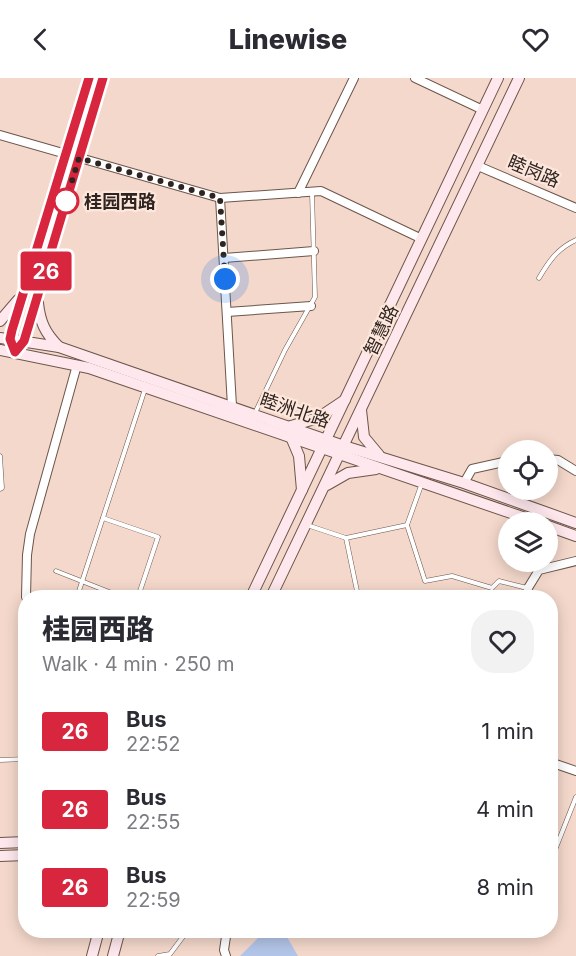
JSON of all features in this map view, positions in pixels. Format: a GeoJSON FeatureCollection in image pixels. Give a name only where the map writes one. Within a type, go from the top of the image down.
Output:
{"type":"FeatureCollection","features":[{"type":"Feature","properties":{"kind":"main road"},"geometry":{"type":"LineString","coordinates":[[89,78],[22,295],[5,339],[15,352],[24,341],[103,78]]}},
{"type":"Feature","properties":{"kind":"main road","name":"智慧路"},"geometry":{"type":"LineString","coordinates":[[254,590],[498,78]]}},
{"type":"Feature","properties":{"kind":"main road","name":"智慧路"},"geometry":{"type":"LineString","coordinates":[[274,590],[519,78]]}},
{"type":"Feature","properties":{"kind":"main road"},"geometry":{"type":"LineString","coordinates":[[448,183],[456,182],[466,191]]}},
{"type":"Feature","properties":{"kind":"main road"},"geometry":{"type":"LineString","coordinates":[[0,321],[22,295]]}},
{"type":"Feature","properties":{"kind":"main road"},"geometry":{"type":"LineString","coordinates":[[38,297],[41,324],[59,347]]}},
{"type":"Feature","properties":{"kind":"main road","name":"睦洲北路"},"geometry":{"type":"LineString","coordinates":[[5,339],[59,347],[255,414],[291,432]]}},
{"type":"Feature","properties":{"kind":"main road","name":"睦洲北路"},"geometry":{"type":"LineString","coordinates":[[0,350],[77,365],[291,432],[381,463],[464,483],[576,523]]}},
{"type":"Feature","properties":{"kind":"main road"},"geometry":{"type":"LineString","coordinates":[[302,490],[299,456],[291,432],[318,418],[345,399]]}},
{"type":"Feature","properties":{"kind":"main road"},"geometry":{"type":"LineString","coordinates":[[324,487],[348,472],[381,463],[364,437],[362,409]]}},
{"type":"Feature","properties":{"kind":"main road","name":"睦洲北路"},"geometry":{"type":"LineString","coordinates":[[381,463],[422,482],[508,512]]}},
{"type":"Feature","properties":{"kind":"main road"},"geometry":{"type":"LineString","coordinates":[[558,530],[576,536]]}},
{"type":"Feature","properties":{"kind":"main road"},"geometry":{"type":"LineString","coordinates":[[0,843],[18,842]]}},
{"type":"Feature","properties":{"kind":"main road"},"geometry":{"type":"LineString","coordinates":[[0,856],[18,855]]}},
{"type":"Feature","properties":{"kind":"main road"},"geometry":{"type":"LineString","coordinates":[[92,956],[97,938]]}},
{"type":"Feature","properties":{"kind":"main road"},"geometry":{"type":"LineString","coordinates":[[114,956],[118,938]]}},
{"type":"Feature","properties":{"kind":"street"},"geometry":{"type":"LineString","coordinates":[[297,193],[354,78]]}},
{"type":"Feature","properties":{"kind":"street"},"geometry":{"type":"LineString","coordinates":[[415,78],[483,110]]}},
{"type":"Feature","properties":{"kind":"street"},"geometry":{"type":"LineString","coordinates":[[0,135],[220,198],[321,191],[422,239]]}},
{"type":"Feature","properties":{"kind":"street","name":"睦岗路"},"geometry":{"type":"LineString","coordinates":[[478,166],[576,208]]}},
{"type":"Feature","properties":{"kind":"street"},"geometry":{"type":"LineString","coordinates":[[220,198],[231,406]]}},
{"type":"Feature","properties":{"kind":"street"},"geometry":{"type":"LineString","coordinates":[[224,258],[314,251]]}},
{"type":"Feature","properties":{"kind":"street"},"geometry":{"type":"LineString","coordinates":[[226,312],[311,306]]}},
{"type":"Feature","properties":{"kind":"street"},"geometry":{"type":"LineString","coordinates":[[26,590],[30,534],[77,365]]}},
{"type":"Feature","properties":{"kind":"street"},"geometry":{"type":"LineString","coordinates":[[558,460],[576,471]]}},
{"type":"Feature","properties":{"kind":"street"},"geometry":{"type":"LineString","coordinates":[[464,483],[472,469],[498,463]]}},
{"type":"Feature","properties":{"kind":"street"},"geometry":{"type":"LineString","coordinates":[[528,590],[539,570],[576,561]]}},
{"type":"Feature","properties":{"kind":"street"},"geometry":{"type":"LineString","coordinates":[[558,765],[576,771]]}},
{"type":"Feature","properties":{"kind":"street"},"geometry":{"type":"LineString","coordinates":[[226,938],[224,950],[226,956]]}},
{"type":"Feature","properties":{"kind":"lane"},"geometry":{"type":"LineString","coordinates":[[255,414],[285,350],[315,297],[312,192]]}},
{"type":"Feature","properties":{"kind":"lane"},"geometry":{"type":"LineString","coordinates":[[539,278],[550,259],[565,245],[576,240]]}},
{"type":"Feature","properties":{"kind":"lane"},"geometry":{"type":"LineString","coordinates":[[79,590],[146,387]]}},
{"type":"Feature","properties":{"kind":"lane"},"geometry":{"type":"LineString","coordinates":[[0,456],[2,488],[0,489]]}},
{"type":"Feature","properties":{"kind":"lane"},"geometry":{"type":"LineString","coordinates":[[422,482],[407,525],[425,581],[452,576],[492,588],[499,581],[522,590]]}},
{"type":"Feature","properties":{"kind":"lane"},"geometry":{"type":"LineString","coordinates":[[103,518],[158,537],[140,590]]}},
{"type":"Feature","properties":{"kind":"lane"},"geometry":{"type":"LineString","coordinates":[[306,524],[346,538],[407,525]]}},
{"type":"Feature","properties":{"kind":"lane"},"geometry":{"type":"LineString","coordinates":[[346,538],[357,590]]}},
{"type":"Feature","properties":{"kind":"lane"},"geometry":{"type":"LineString","coordinates":[[56,571],[103,590]]}},
{"type":"Feature","properties":{"kind":"lane"},"geometry":{"type":"LineString","coordinates":[[0,760],[18,759]]}},
{"type":"Feature","properties":{"kind":"lane"},"geometry":{"type":"LineString","coordinates":[[558,842],[576,797]]}},
{"type":"Feature","properties":{"kind":"lane"},"geometry":{"type":"LineString","coordinates":[[158,956],[170,954],[182,938]]}},
{"type":"Feature","properties":{"kind":"water"},"geometry":{"type":"Polygon","coordinates":[[[258,938],[288,938],[298,956],[240,956],[258,938]]]}},
{"type":"Feature","properties":{"kind":"bus line","name":"26"},"geometry":{"type":"LineString","coordinates":[[89,78],[12,330],[10,339],[15,352],[24,341],[103,78]]}},
{"type":"Feature","properties":{"kind":"place","name":"桂园西路"},"geometry":{"type":"Point","coordinates":[66,201]}},
{"type":"Feature","properties":{"kind":"route"},"geometry":{"type":"LineString","coordinates":[[66,201],[79,158],[220,198],[225,279]]}}]}
